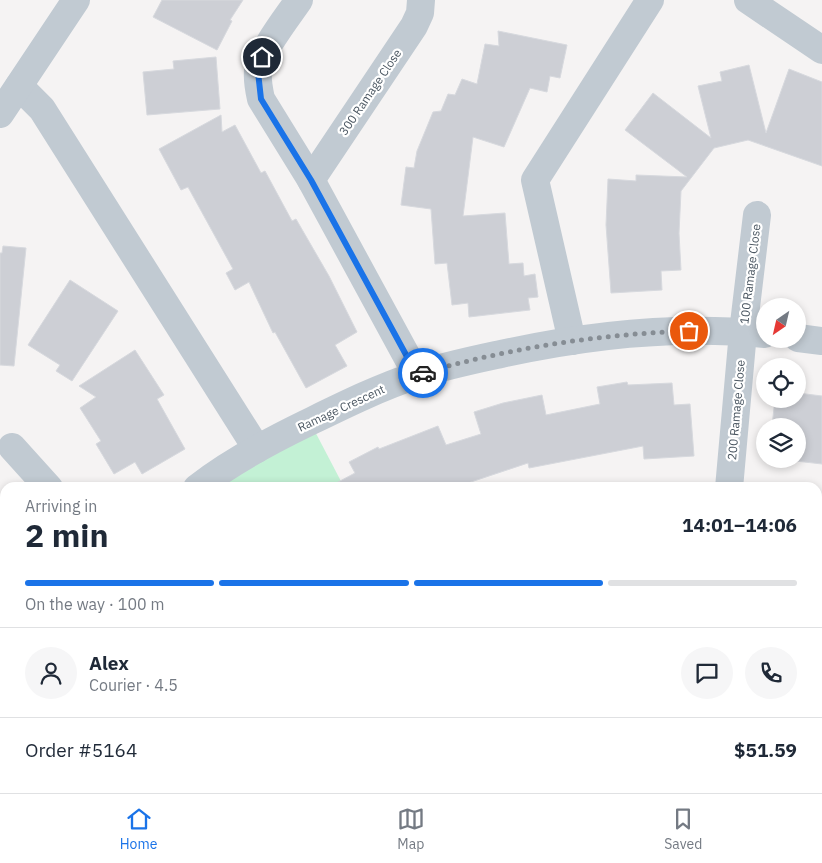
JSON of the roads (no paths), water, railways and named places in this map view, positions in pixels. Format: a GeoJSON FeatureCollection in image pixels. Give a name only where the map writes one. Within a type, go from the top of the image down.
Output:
{"type":"FeatureCollection","features":[{"type":"Feature","properties":{"kind":"street"},"geometry":{"type":"LineString","coordinates":[[0,114],[76,0]]}},
{"type":"Feature","properties":{"kind":"street"},"geometry":{"type":"LineString","coordinates":[[298,0],[262,57],[258,72],[261,99],[311,180],[417,375]]}},
{"type":"Feature","properties":{"kind":"street","name":"300 Ramage Close"},"geometry":{"type":"LineString","coordinates":[[311,180],[414,26],[420,13],[421,0]]}},
{"type":"Feature","properties":{"kind":"street"},"geometry":{"type":"LineString","coordinates":[[572,340],[535,180],[650,0]]}},
{"type":"Feature","properties":{"kind":"street"},"geometry":{"type":"LineString","coordinates":[[748,0],[822,50]]}},
{"type":"Feature","properties":{"kind":"street"},"geometry":{"type":"LineString","coordinates":[[19,86],[42,108],[257,449]]}},
{"type":"Feature","properties":{"kind":"street","name":"100 Ramage Close"},"geometry":{"type":"LineString","coordinates":[[754,333],[756,215]]}},
{"type":"Feature","properties":{"kind":"street","name":"Ramage Crescent"},"geometry":{"type":"LineString","coordinates":[[207,482],[257,449],[369,394],[417,375],[465,361],[572,340],[607,336],[707,330],[754,333]]}},
{"type":"Feature","properties":{"kind":"street","name":"200 Ramage Close"},"geometry":{"type":"LineString","coordinates":[[730,482],[754,333]]}},
{"type":"Feature","properties":{"kind":"street"},"geometry":{"type":"LineString","coordinates":[[806,339],[822,341]]}},
{"type":"Feature","properties":{"kind":"street"},"geometry":{"type":"LineString","coordinates":[[12,447],[44,482]]}}]}
